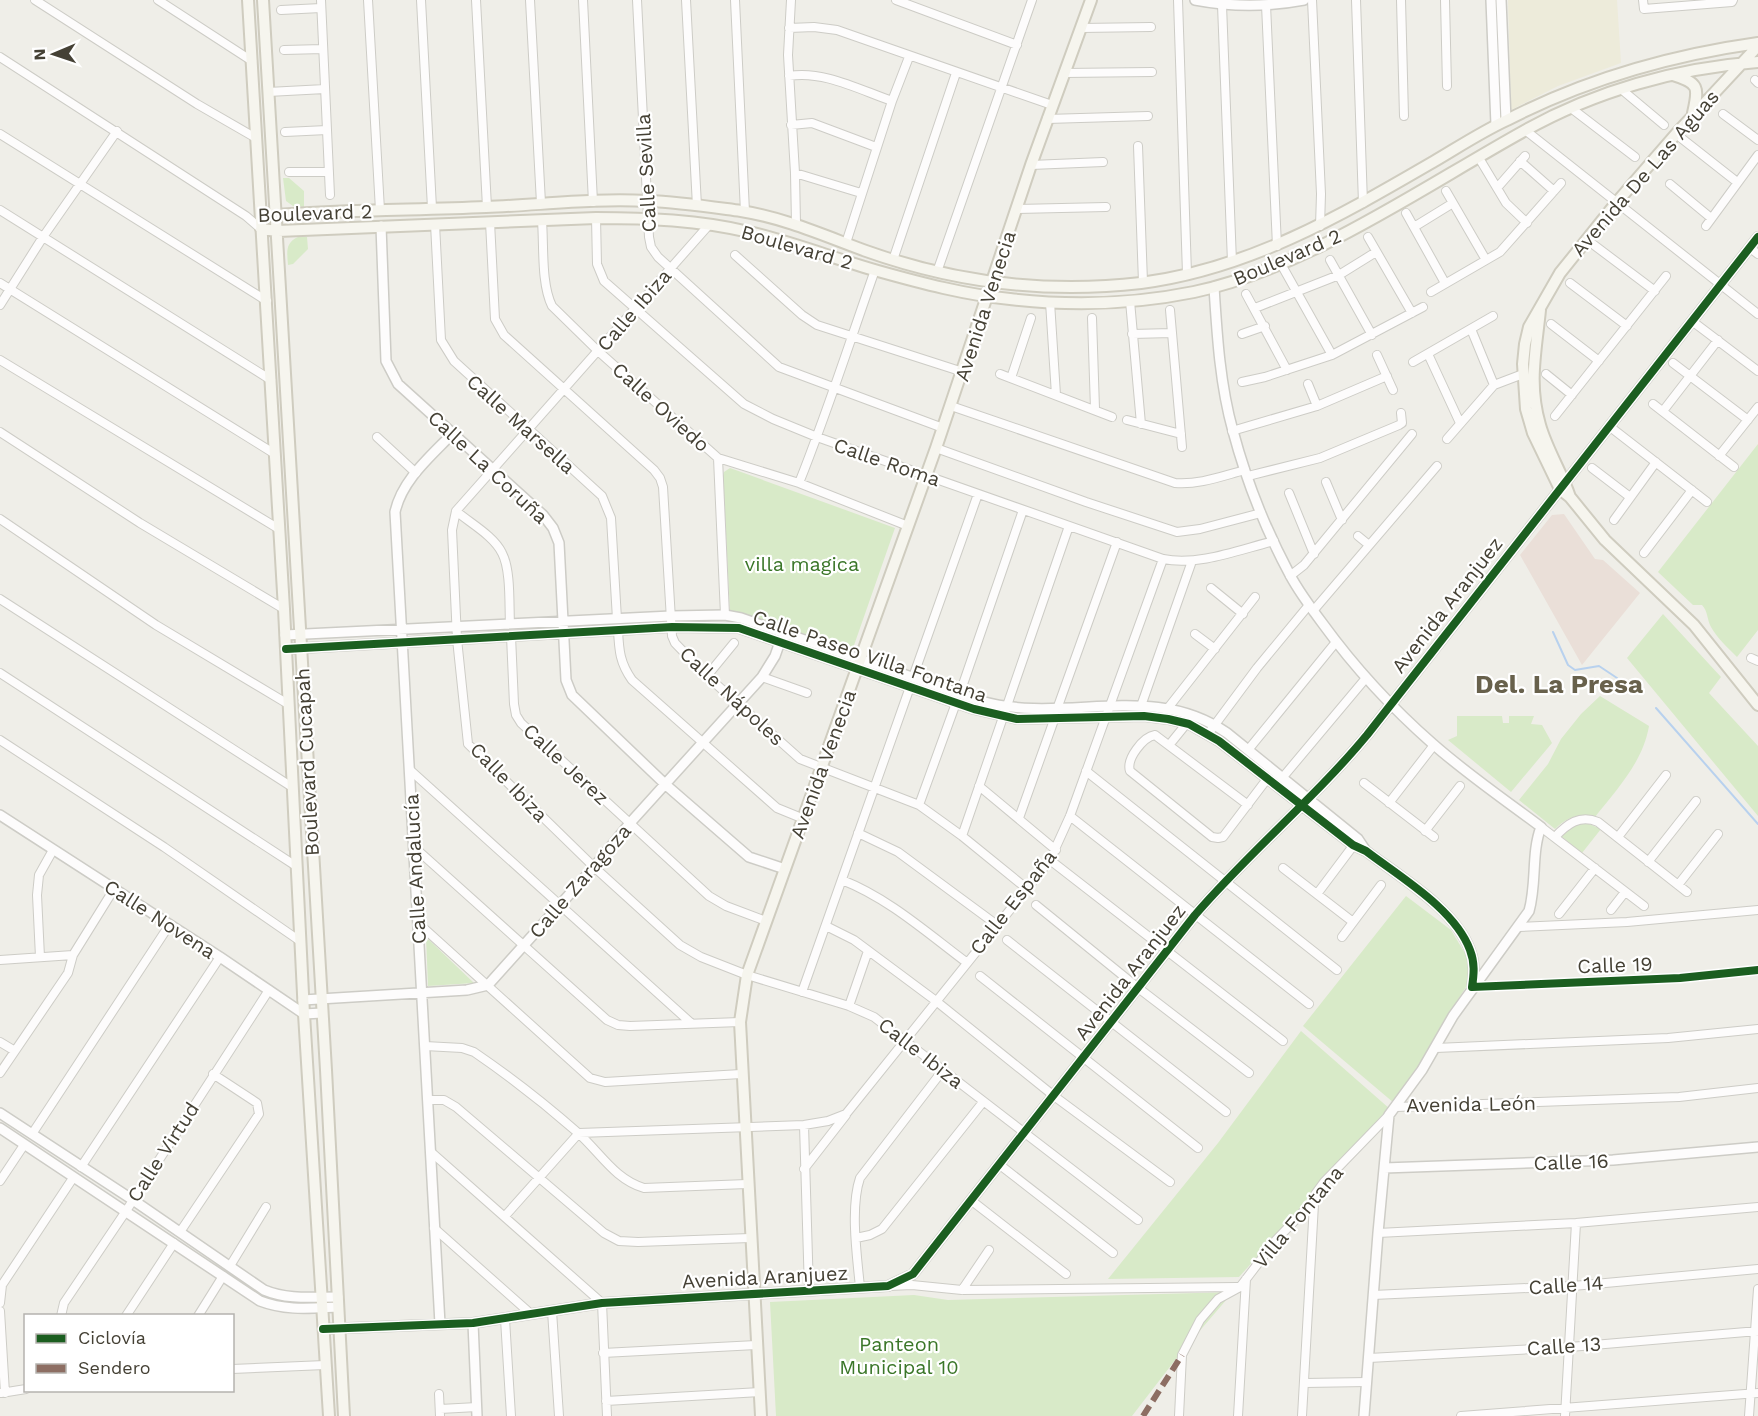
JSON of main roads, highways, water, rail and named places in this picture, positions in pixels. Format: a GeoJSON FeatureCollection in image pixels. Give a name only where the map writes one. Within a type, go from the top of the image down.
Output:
{"type":"FeatureCollection","features":[{"type":"Feature","properties":{"kind":"main road","name":"Boulevard Cucapah"},"geometry":{"type":"LineString","coordinates":[[248,0],[284,609],[303,1000],[329,1416]]}},
{"type":"Feature","properties":{"kind":"main road","name":"Boulevard Cucapah"},"geometry":{"type":"LineString","coordinates":[[263,0],[286,369],[344,1416]]}},
{"type":"Feature","properties":{"kind":"main road","name":"Avenida Venecia"},"geometry":{"type":"LineString","coordinates":[[761,1416],[741,1074],[740,1022],[747,975],[963,372],[1047,118],[1091,0]]}},
{"type":"Feature","properties":{"kind":"main road","name":"Avenida De Las Aguas"},"geometry":{"type":"LineString","coordinates":[[1757,702],[1694,625],[1605,540],[1570,498],[1533,433],[1526,409],[1523,374],[1525,344],[1529,327],[1560,273],[1617,202],[1758,44]]}},
{"type":"Feature","properties":{"kind":"main road","name":"Boulevard 2"},"geometry":{"type":"LineString","coordinates":[[261,213],[276,215],[648,201],[745,212],[796,224],[893,260],[992,283],[1062,287],[1143,282],[1187,274],[1232,262],[1276,246],[1320,226],[1501,122],[1565,93],[1694,53],[1758,44]]}},
{"type":"Feature","properties":{"kind":"main road","name":"Boulevard 2"},"geometry":{"type":"LineString","coordinates":[[261,229],[278,231],[596,218],[648,218],[746,231],[875,270],[987,296],[1050,302],[1130,301],[1167,297],[1242,279],[1327,243],[1525,130],[1571,108],[1621,89],[1697,68],[1758,62]]}},
{"type":"Feature","properties":{"kind":"main road"},"geometry":{"type":"LineString","coordinates":[[1673,75],[1688,80],[1696,87],[1693,115]]}},
{"type":"Feature","properties":{"kind":"main road","name":"Avenida De Las Aguas"},"geometry":{"type":"LineString","coordinates":[[1540,307],[1533,366],[1536,407],[1562,486]]}},
{"type":"Feature","properties":{"kind":"main road"},"geometry":{"type":"LineString","coordinates":[[268,320],[276,350],[286,369]]}},
{"type":"Feature","properties":{"kind":"main road"},"geometry":{"type":"LineString","coordinates":[[275,470],[282,497],[293,509]]}},
{"type":"Feature","properties":{"kind":"waterway"},"geometry":{"type":"LineString","coordinates":[[1553,632],[1568,665],[1575,670],[1599,666],[1617,678]]}},
{"type":"Feature","properties":{"kind":"waterway"},"geometry":{"type":"LineString","coordinates":[[1656,708],[1758,824]]}},
{"type":"Feature","properties":{"kind":"district","name":"Del. La Presa"},"geometry":{"type":"Point","coordinates":[1559,684]}},
{"type":"Feature","properties":{"kind":"park label","name":"villa magica"},"geometry":{"type":"Point","coordinates":[802,564]}},
{"type":"Feature","properties":{"kind":"park label","name":"Panteon Municipal 10"},"geometry":{"type":"Point","coordinates":[899,1356]}}]}
